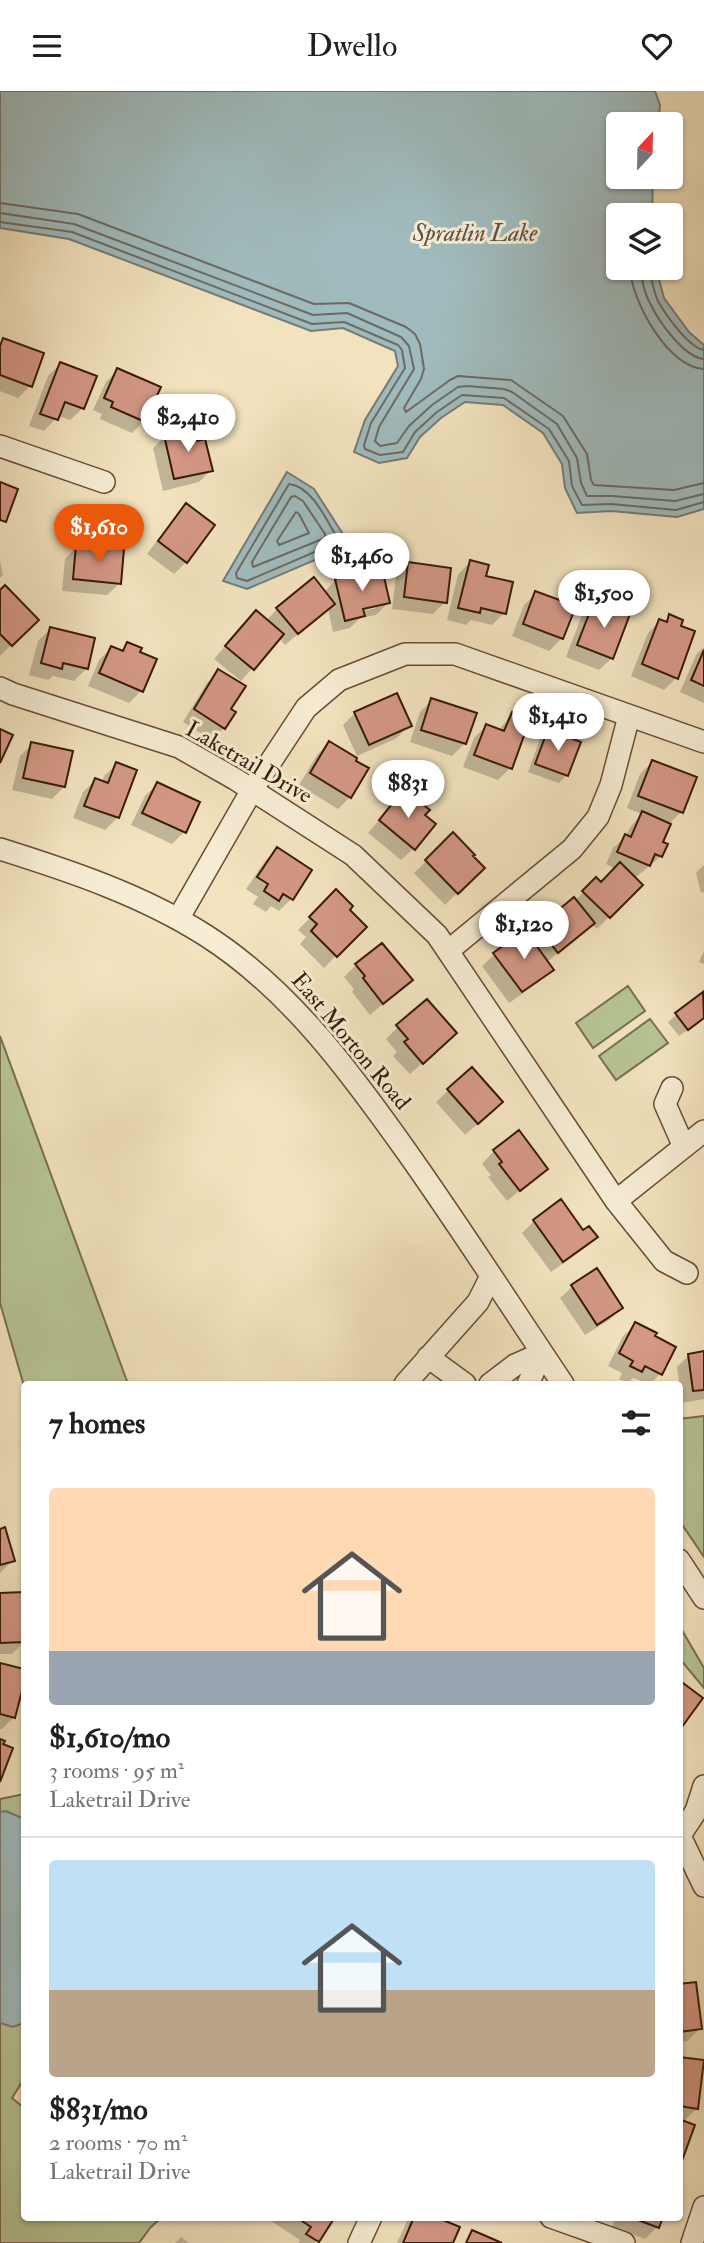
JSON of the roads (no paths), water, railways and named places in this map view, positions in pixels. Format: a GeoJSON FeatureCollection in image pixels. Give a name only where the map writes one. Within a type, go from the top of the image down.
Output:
{"type":"FeatureCollection","features":[{"type":"Feature","properties":{"kind":"street"},"geometry":{"type":"LineString","coordinates":[[0,446],[104,482]]}},
{"type":"Feature","properties":{"kind":"street"},"geometry":{"type":"LineString","coordinates":[[178,919],[252,790],[306,708],[340,680],[405,654],[455,653],[704,742]]}},
{"type":"Feature","properties":{"kind":"street","name":"Laketrail Drive"},"geometry":{"type":"LineString","coordinates":[[0,688],[179,747],[353,855],[437,935],[616,1201],[664,1261],[687,1273]]}},
{"type":"Feature","properties":{"kind":"street"},"geometry":{"type":"LineString","coordinates":[[449,951],[572,849],[598,817],[611,785],[629,716]]}},
{"type":"Feature","properties":{"kind":"street","name":"East Morton Road"},"geometry":{"type":"LineString","coordinates":[[0,849],[83,876],[178,919],[237,957],[268,982],[296,1010],[365,1093],[560,1381]]}},
{"type":"Feature","properties":{"kind":"street"},"geometry":{"type":"LineString","coordinates":[[672,1088],[665,1104],[684,1147]]}},
{"type":"Feature","properties":{"kind":"street"},"geometry":{"type":"LineString","coordinates":[[616,1201],[704,1131]]}},
{"type":"Feature","properties":{"kind":"street"},"geometry":{"type":"LineString","coordinates":[[408,1381],[478,1302],[491,1276]]}},
{"type":"Feature","properties":{"kind":"street"},"geometry":{"type":"LineString","coordinates":[[494,1381],[515,1365],[542,1353]]}},
{"type":"Feature","properties":{"kind":"street"},"geometry":{"type":"LineString","coordinates":[[529,1381],[542,1353]]}},
{"type":"Feature","properties":{"kind":"street"},"geometry":{"type":"LineString","coordinates":[[428,1357],[462,1381]]}},
{"type":"Feature","properties":{"kind":"street"},"geometry":{"type":"LineString","coordinates":[[683,1566],[704,1598]]}},
{"type":"Feature","properties":{"kind":"street"},"geometry":{"type":"LineString","coordinates":[[683,1832],[696,1811],[704,1786]]}},
{"type":"Feature","properties":{"kind":"street"},"geometry":{"type":"LineString","coordinates":[[683,1843],[704,1886]]}},
{"type":"Feature","properties":{"kind":"street"},"geometry":{"type":"LineString","coordinates":[[692,2243],[704,2207]]}},
{"type":"Feature","properties":{"kind":"street"},"geometry":{"type":"LineString","coordinates":[[359,2243],[369,2221]]}},
{"type":"Feature","properties":{"kind":"street"},"geometry":{"type":"LineString","coordinates":[[562,2221],[624,2243]]}},
{"type":"Feature","properties":{"kind":"water","name":"Spratlin Lake"},"geometry":{"type":"Polygon","coordinates":[[[0,91],[655,91],[660,105],[659,112],[606,112],[606,189],[653,189],[652,203],[606,203],[606,280],[659,280],[664,298],[689,332],[704,345],[704,509],[677,517],[611,511],[577,513],[565,488],[562,464],[543,433],[503,405],[465,402],[441,418],[420,437],[407,458],[379,463],[354,452],[365,420],[398,366],[395,351],[343,328],[311,331],[69,239],[0,228],[0,91]]]}},
{"type":"Feature","properties":{"kind":"water"},"geometry":{"type":"Polygon","coordinates":[[[287,472],[314,489],[350,545],[247,589],[223,581],[287,472]]]}},
{"type":"Feature","properties":{"kind":"water"},"geometry":{"type":"Polygon","coordinates":[[[6,1811],[21,1818],[21,2024],[13,2027],[0,2023],[0,1812],[6,1811]]]}}]}
